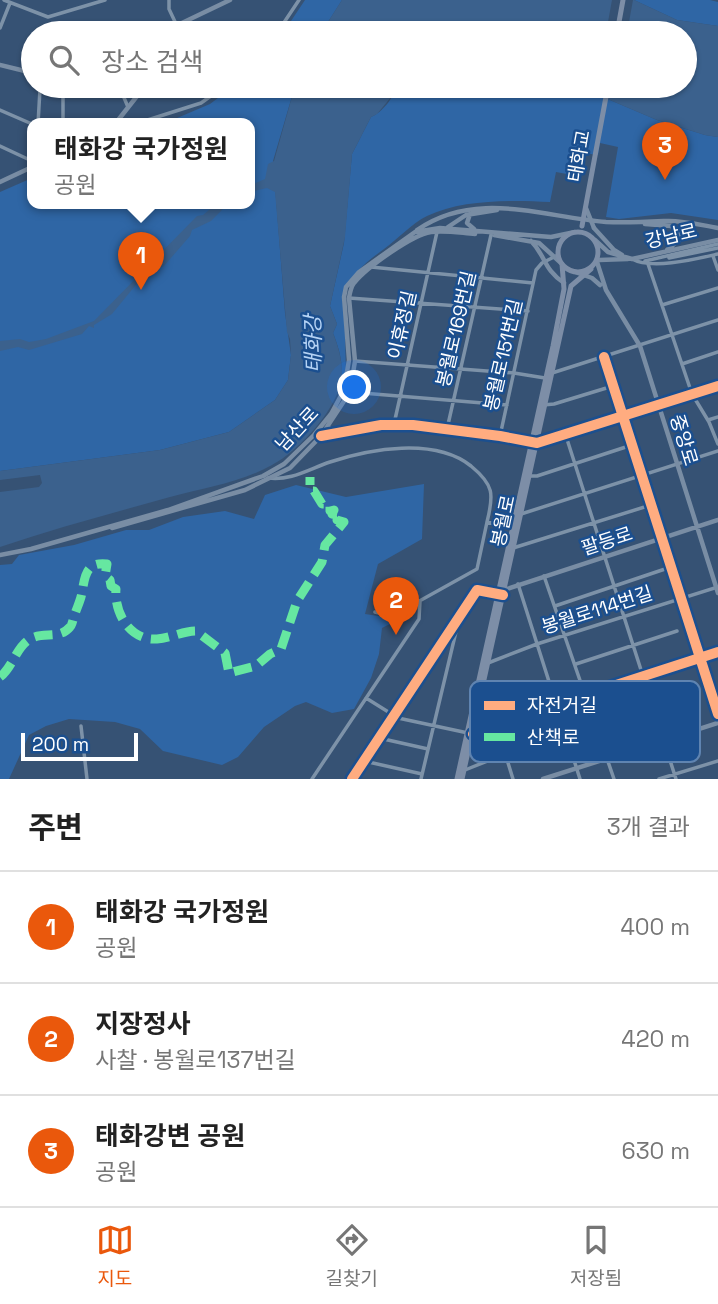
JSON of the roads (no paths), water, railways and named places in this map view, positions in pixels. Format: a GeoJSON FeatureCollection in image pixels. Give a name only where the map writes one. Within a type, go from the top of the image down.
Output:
{"type":"FeatureCollection","features":[{"type":"Feature","properties":{"kind":"main road"},"geometry":{"type":"LineString","coordinates":[[188,21],[230,0]]}},
{"type":"Feature","properties":{"kind":"main road"},"geometry":{"type":"LineString","coordinates":[[619,21],[623,2]]}},
{"type":"Feature","properties":{"kind":"main road"},"geometry":{"type":"LineString","coordinates":[[0,65],[21,70]]}},
{"type":"Feature","properties":{"kind":"main road"},"geometry":{"type":"LineString","coordinates":[[120,118],[135,98]]}},
{"type":"Feature","properties":{"kind":"main road","name":"태화교"},"geometry":{"type":"LineString","coordinates":[[579,230],[586,208],[606,98]]}},
{"type":"Feature","properties":{"kind":"main road"},"geometry":{"type":"LineString","coordinates":[[0,182],[27,170]]}},
{"type":"Feature","properties":{"kind":"main road"},"geometry":{"type":"LineString","coordinates":[[349,298],[351,288],[371,267],[421,235],[448,230],[462,217],[472,213],[492,212],[502,208]]}},
{"type":"Feature","properties":{"kind":"main road"},"geometry":{"type":"LineString","coordinates":[[415,232],[429,222],[452,212],[502,208],[543,211],[603,222],[671,226],[679,231],[680,239],[660,256]]}},
{"type":"Feature","properties":{"kind":"main road"},"geometry":{"type":"LineString","coordinates":[[586,208],[594,228],[614,250],[630,259]]}},
{"type":"Feature","properties":{"kind":"main road"},"geometry":{"type":"LineString","coordinates":[[448,230],[452,212]]}},
{"type":"Feature","properties":{"kind":"main road"},"geometry":{"type":"LineString","coordinates":[[472,213],[468,218],[468,226],[481,231]]}},
{"type":"Feature","properties":{"kind":"main road"},"geometry":{"type":"LineString","coordinates":[[640,223],[665,221],[718,228]]}},
{"type":"Feature","properties":{"kind":"main road","name":"남산로"},"geometry":{"type":"LineString","coordinates":[[448,230],[522,239],[544,246],[557,256]]}},
{"type":"Feature","properties":{"kind":"main road"},"geometry":{"type":"LineString","coordinates":[[482,681],[571,286],[597,262],[599,250],[595,240],[579,230],[562,240],[557,256],[564,283],[549,377]]}},
{"type":"Feature","properties":{"kind":"main road","name":"남산로"},"geometry":{"type":"LineString","coordinates":[[0,556],[168,510],[263,477],[284,464],[304,446],[331,414],[344,390],[349,360],[344,297],[346,287],[359,272],[415,232],[481,231],[551,237],[579,230]]}},
{"type":"Feature","properties":{"kind":"main road","name":"강남로"},"geometry":{"type":"LineString","coordinates":[[595,240],[608,252],[630,259],[718,244]]}},
{"type":"Feature","properties":{"kind":"main road"},"geometry":{"type":"LineString","coordinates":[[530,241],[553,276],[564,283]]}},
{"type":"Feature","properties":{"kind":"main road"},"geometry":{"type":"LineString","coordinates":[[597,262],[630,259]]}},
{"type":"Feature","properties":{"kind":"main road","name":"중앙로"},"geometry":{"type":"LineString","coordinates":[[597,262],[606,290],[640,346],[717,589]]}},
{"type":"Feature","properties":{"kind":"main road"},"geometry":{"type":"LineString","coordinates":[[561,264],[567,270],[598,282],[606,290]]}},
{"type":"Feature","properties":{"kind":"main road"},"geometry":{"type":"LineString","coordinates":[[575,272],[591,269]]}},
{"type":"Feature","properties":{"kind":"main road","name":"남산로"},"geometry":{"type":"LineString","coordinates":[[0,556],[21,554],[245,490],[295,464],[321,436],[350,392],[355,361],[349,298]]}},
{"type":"Feature","properties":{"kind":"main road"},"geometry":{"type":"LineString","coordinates":[[328,426],[330,431],[336,433]]}},
{"type":"Feature","properties":{"kind":"main road","name":"봉월로"},"geometry":{"type":"LineString","coordinates":[[483,681],[535,442]]}},
{"type":"Feature","properties":{"kind":"main road","name":"팔등로"},"geometry":{"type":"LineString","coordinates":[[460,617],[477,590],[502,593],[544,575],[718,520]]}},
{"type":"Feature","properties":{"kind":"main road"},"geometry":{"type":"LineString","coordinates":[[352,779],[460,617]]}},
{"type":"Feature","properties":{"kind":"main road"},"geometry":{"type":"LineString","coordinates":[[700,729],[718,723]]}},
{"type":"Feature","properties":{"kind":"main road"},"geometry":{"type":"LineString","coordinates":[[460,779],[470,733]]}},
{"type":"Feature","properties":{"kind":"main road","name":"봉월로"},"geometry":{"type":"LineString","coordinates":[[460,779],[470,733]]}},
{"type":"Feature","properties":{"kind":"main road"},"geometry":{"type":"LineString","coordinates":[[543,779],[595,762]]}},
{"type":"Feature","properties":{"kind":"street"},"geometry":{"type":"LineString","coordinates":[[4,0],[48,17],[105,0]]}},
{"type":"Feature","properties":{"kind":"street"},"geometry":{"type":"LineString","coordinates":[[169,0],[169,9],[175,21]]}},
{"type":"Feature","properties":{"kind":"street"},"geometry":{"type":"LineString","coordinates":[[284,21],[299,0]]}},
{"type":"Feature","properties":{"kind":"street"},"geometry":{"type":"LineString","coordinates":[[0,28],[10,3]]}},
{"type":"Feature","properties":{"kind":"street"},"geometry":{"type":"LineString","coordinates":[[38,118],[39,98]]}},
{"type":"Feature","properties":{"kind":"street"},"geometry":{"type":"LineString","coordinates":[[63,98],[63,118]]}},
{"type":"Feature","properties":{"kind":"street"},"geometry":{"type":"LineString","coordinates":[[124,98],[128,107]]}},
{"type":"Feature","properties":{"kind":"street"},"geometry":{"type":"LineString","coordinates":[[154,118],[209,98]]}},
{"type":"Feature","properties":{"kind":"street"},"geometry":{"type":"LineString","coordinates":[[0,110],[27,121]]}},
{"type":"Feature","properties":{"kind":"street"},"geometry":{"type":"LineString","coordinates":[[0,146],[27,158]]}},
{"type":"Feature","properties":{"kind":"street","name":"이휴정길"},"geometry":{"type":"LineString","coordinates":[[394,424],[438,232]]}},
{"type":"Feature","properties":{"kind":"street","name":"봉월로169번길"},"geometry":{"type":"LineString","coordinates":[[449,430],[491,235]]}},
{"type":"Feature","properties":{"kind":"street"},"geometry":{"type":"LineString","coordinates":[[646,263],[660,256],[676,258],[711,249],[718,244]]}},
{"type":"Feature","properties":{"kind":"street"},"geometry":{"type":"LineString","coordinates":[[711,249],[716,255],[718,270]]}},
{"type":"Feature","properties":{"kind":"street"},"geometry":{"type":"LineString","coordinates":[[630,259],[646,263],[716,255]]}},
{"type":"Feature","properties":{"kind":"street"},"geometry":{"type":"LineString","coordinates":[[544,262],[557,256]]}},
{"type":"Feature","properties":{"kind":"street","name":"봉월로151번길"},"geometry":{"type":"LineString","coordinates":[[535,442],[500,436],[536,270],[544,262]]}},
{"type":"Feature","properties":{"kind":"street"},"geometry":{"type":"LineString","coordinates":[[646,263],[692,394],[718,444]]}},
{"type":"Feature","properties":{"kind":"street"},"geometry":{"type":"LineString","coordinates":[[371,267],[534,283]]}},
{"type":"Feature","properties":{"kind":"street"},"geometry":{"type":"LineString","coordinates":[[662,305],[718,288]]}},
{"type":"Feature","properties":{"kind":"street"},"geometry":{"type":"LineString","coordinates":[[349,298],[528,312]]}},
{"type":"Feature","properties":{"kind":"street"},"geometry":{"type":"LineString","coordinates":[[355,361],[549,377],[718,320]]}},
{"type":"Feature","properties":{"kind":"street"},"geometry":{"type":"LineString","coordinates":[[682,364],[718,352]]}},
{"type":"Feature","properties":{"kind":"street"},"geometry":{"type":"LineString","coordinates":[[604,357],[718,714]]}},
{"type":"Feature","properties":{"kind":"street"},"geometry":{"type":"LineString","coordinates":[[543,405],[613,386]]}},
{"type":"Feature","properties":{"kind":"street"},"geometry":{"type":"LineString","coordinates":[[535,442],[718,386]]}},
{"type":"Feature","properties":{"kind":"street"},"geometry":{"type":"LineString","coordinates":[[350,392],[507,405]]}},
{"type":"Feature","properties":{"kind":"street"},"geometry":{"type":"LineString","coordinates":[[708,421],[718,417]]}},
{"type":"Feature","properties":{"kind":"street"},"geometry":{"type":"LineString","coordinates":[[321,436],[394,424],[500,436]]}},
{"type":"Feature","properties":{"kind":"street"},"geometry":{"type":"LineString","coordinates":[[565,433],[645,681]]}},
{"type":"Feature","properties":{"kind":"street"},"geometry":{"type":"LineString","coordinates":[[529,475],[537,476],[632,445]]}},
{"type":"Feature","properties":{"kind":"street"},"geometry":{"type":"LineString","coordinates":[[263,477],[287,478],[328,463],[376,452],[420,450],[461,458],[488,483],[493,497],[477,569],[420,601],[387,615],[375,612]]}},
{"type":"Feature","properties":{"kind":"street"},"geometry":{"type":"LineString","coordinates":[[521,514],[718,451]]}},
{"type":"Feature","properties":{"kind":"street"},"geometry":{"type":"LineString","coordinates":[[295,464],[295,470],[301,474]]}},
{"type":"Feature","properties":{"kind":"street"},"geometry":{"type":"LineString","coordinates":[[513,548],[651,505]]}},
{"type":"Feature","properties":{"kind":"street"},"geometry":{"type":"LineString","coordinates":[[487,522],[516,528]]}},
{"type":"Feature","properties":{"kind":"street"},"geometry":{"type":"LineString","coordinates":[[555,606],[671,567]]}},
{"type":"Feature","properties":{"kind":"street"},"geometry":{"type":"LineString","coordinates":[[544,575],[582,681]]}},
{"type":"Feature","properties":{"kind":"street"},"geometry":{"type":"LineString","coordinates":[[518,584],[549,681]]}},
{"type":"Feature","properties":{"kind":"street","name":"봉월로114번길"},"geometry":{"type":"LineString","coordinates":[[488,663],[537,644],[717,589]]}},
{"type":"Feature","properties":{"kind":"street"},"geometry":{"type":"LineString","coordinates":[[312,779],[419,619],[420,601]]}},
{"type":"Feature","properties":{"kind":"street"},"geometry":{"type":"LineString","coordinates":[[364,761],[422,776],[460,617]]}},
{"type":"Feature","properties":{"kind":"street"},"geometry":{"type":"LineString","coordinates":[[576,664],[677,631]]}},
{"type":"Feature","properties":{"kind":"street"},"geometry":{"type":"LineString","coordinates":[[628,681],[718,652]]}},
{"type":"Feature","properties":{"kind":"street"},"geometry":{"type":"LineString","coordinates":[[366,698],[394,716],[470,733]]}},
{"type":"Feature","properties":{"kind":"street"},"geometry":{"type":"LineString","coordinates":[[81,726],[87,779]]}},
{"type":"Feature","properties":{"kind":"street"},"geometry":{"type":"LineString","coordinates":[[379,738],[428,750]]}},
{"type":"Feature","properties":{"kind":"street"},"geometry":{"type":"LineString","coordinates":[[659,779],[675,777],[718,761]]}},
{"type":"Feature","properties":{"kind":"street"},"geometry":{"type":"LineString","coordinates":[[464,770],[484,762]]}},
{"type":"Feature","properties":{"kind":"street"},"geometry":{"type":"LineString","coordinates":[[508,762],[513,779]]}},
{"type":"Feature","properties":{"kind":"street"},"geometry":{"type":"LineString","coordinates":[[574,762],[580,779]]}},
{"type":"Feature","properties":{"kind":"street"},"geometry":{"type":"LineString","coordinates":[[608,762],[614,779]]}},
{"type":"Feature","properties":{"kind":"water"},"geometry":{"type":"Polygon","coordinates":[[[342,0],[634,0],[684,21],[329,21],[342,0]]]}},
{"type":"Feature","properties":{"kind":"water"},"geometry":{"type":"Polygon","coordinates":[[[697,23],[718,26],[718,137],[657,120],[605,98],[697,98],[697,23]]]}},
{"type":"Feature","properties":{"kind":"water","name":"태화강"},"geometry":{"type":"Polygon","coordinates":[[[292,98],[390,98],[371,117],[352,154],[345,237],[330,306],[337,324],[333,333],[342,374],[340,387],[327,413],[306,438],[283,458],[248,476],[0,547],[0,492],[39,487],[42,483],[40,475],[0,480],[0,471],[160,450],[229,432],[275,400],[288,380],[290,339],[287,332],[275,192],[267,188],[255,191],[255,183],[265,179],[268,164],[274,161],[292,98]]]}},
{"type":"Feature","properties":{"kind":"water"},"geometry":{"type":"Polygon","coordinates":[[[210,209],[223,209],[211,221],[192,230],[190,236],[164,266],[144,275],[112,314],[94,325],[94,328],[89,326],[82,334],[29,350],[18,347],[0,351],[0,341],[20,339],[29,342],[46,339],[94,321],[197,216],[210,209]]]}},
{"type":"Feature","properties":{"kind":"place","name":"태화강변 공원"},"geometry":{"type":"Point","coordinates":[665,180]}},
{"type":"Feature","properties":{"kind":"place","name":"태화강 국가정원"},"geometry":{"type":"Point","coordinates":[141,290]}},
{"type":"Feature","properties":{"kind":"place","name":"지장정사"},"geometry":{"type":"Point","coordinates":[396,635]}}]}
